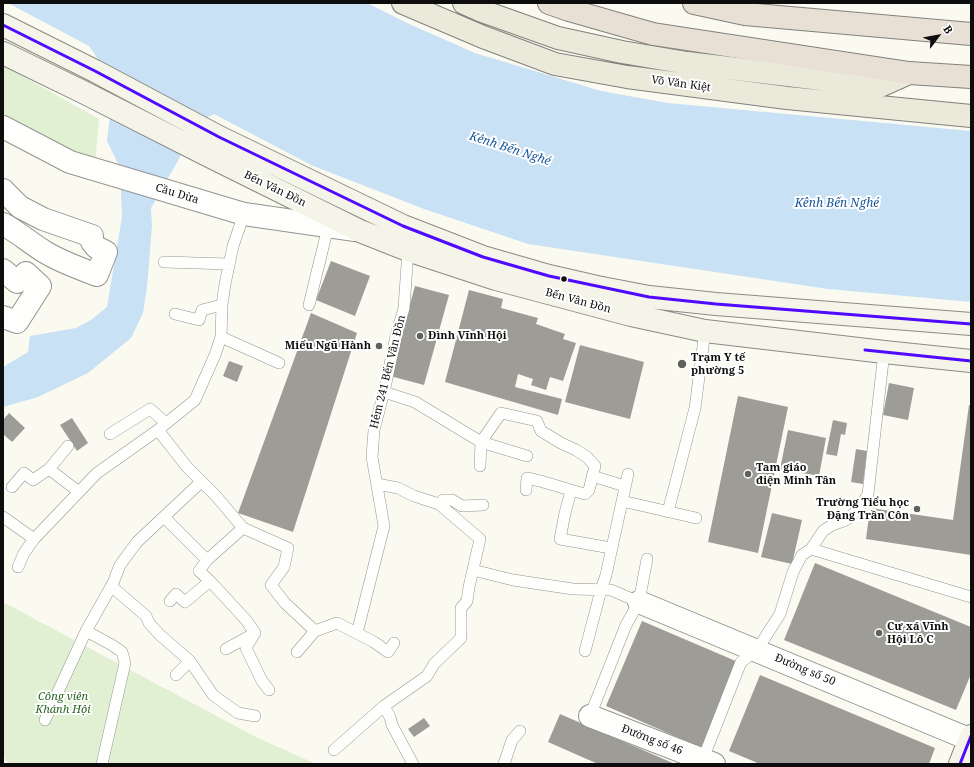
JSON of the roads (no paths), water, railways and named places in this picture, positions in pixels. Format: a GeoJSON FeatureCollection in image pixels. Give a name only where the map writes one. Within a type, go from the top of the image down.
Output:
{"type":"FeatureCollection","features":[{"type":"Feature","properties":{"kind":"highway"},"geometry":{"type":"LineString","coordinates":[[549,3],[653,34],[909,73],[971,77]]}},
{"type":"Feature","properties":{"kind":"highway"},"geometry":{"type":"LineString","coordinates":[[694,3],[746,14],[971,34]]}},
{"type":"Feature","properties":{"kind":"main road","name":"Võ Văn Kiệt"},"geometry":{"type":"LineString","coordinates":[[403,3],[483,37],[555,64],[627,77],[788,98],[971,116]]}},
{"type":"Feature","properties":{"kind":"main road"},"geometry":{"type":"LineString","coordinates":[[464,3],[482,11],[558,38],[622,52],[687,63],[880,86],[909,73]]}},
{"type":"Feature","properties":{"kind":"main road","name":"Bến Vân Đồn"},"geometry":{"type":"LineString","coordinates":[[3,25],[95,71],[219,137],[404,226],[483,257],[548,276],[657,298],[971,324]]}},
{"type":"Feature","properties":{"kind":"main road","name":"Bến Vân Đồn"},"geometry":{"type":"LineString","coordinates":[[3,53],[360,231],[408,250],[496,279],[631,315],[705,330],[884,352],[971,360]]}},
{"type":"Feature","properties":{"kind":"main road"},"geometry":{"type":"LineString","coordinates":[[960,764],[970,738]]}},
{"type":"Feature","properties":{"kind":"street","name":"Cầu Dừa"},"geometry":{"type":"LineString","coordinates":[[3,127],[70,162],[237,212],[360,231]]}},
{"type":"Feature","properties":{"kind":"street"},"geometry":{"type":"LineString","coordinates":[[3,224],[16,231],[44,252],[66,263],[97,274],[106,252],[96,247],[92,242],[92,236],[43,219],[20,207],[7,203]]}},
{"type":"Feature","properties":{"kind":"street"},"geometry":{"type":"LineString","coordinates":[[3,270],[17,282],[26,273],[40,286],[17,322],[4,320]]}},
{"type":"Feature","properties":{"kind":"street","name":"Đường số 50"},"geometry":{"type":"LineString","coordinates":[[639,602],[970,738]]}},
{"type":"Feature","properties":{"kind":"street","name":"Đường số 46"},"geometry":{"type":"LineString","coordinates":[[590,716],[699,760]]}},
{"type":"Feature","properties":{"kind":"lane"},"geometry":{"type":"LineString","coordinates":[[18,567],[24,552],[34,539],[97,473],[162,427],[195,400],[221,337],[222,305],[233,246],[237,212]]}},
{"type":"Feature","properties":{"kind":"lane"},"geometry":{"type":"LineString","coordinates":[[309,305],[328,226]]}},
{"type":"Feature","properties":{"kind":"lane","name":"Hẻm 241 Bến Vân Đồn"},"geometry":{"type":"LineString","coordinates":[[357,634],[384,526],[372,457],[374,430],[404,308],[408,250]]}},
{"type":"Feature","properties":{"kind":"lane"},"geometry":{"type":"LineString","coordinates":[[164,262],[229,264]]}},
{"type":"Feature","properties":{"kind":"lane"},"geometry":{"type":"LineString","coordinates":[[175,314],[200,320],[202,310],[222,305]]}},
{"type":"Feature","properties":{"kind":"lane"},"geometry":{"type":"LineString","coordinates":[[668,512],[695,408],[705,330]]}},
{"type":"Feature","properties":{"kind":"lane"},"geometry":{"type":"LineString","coordinates":[[221,337],[279,363]]}},
{"type":"Feature","properties":{"kind":"lane"},"geometry":{"type":"LineString","coordinates":[[699,760],[741,662],[757,650],[780,614],[793,572],[802,555],[811,549],[823,531],[832,525],[846,520],[859,509],[868,494],[884,352]]}},
{"type":"Feature","properties":{"kind":"lane"},"geometry":{"type":"LineString","coordinates":[[384,392],[415,402],[481,442],[527,456]]}},
{"type":"Feature","properties":{"kind":"lane"},"geometry":{"type":"LineString","coordinates":[[110,434],[150,409],[187,467],[243,528],[288,548],[284,567],[271,585],[285,603],[315,631]]}},
{"type":"Feature","properties":{"kind":"lane"},"geometry":{"type":"LineString","coordinates":[[480,466],[481,442],[501,413],[537,421],[541,431],[560,443],[576,450],[595,466],[589,490],[585,494],[527,478],[526,490]]}},
{"type":"Feature","properties":{"kind":"lane"},"geometry":{"type":"LineString","coordinates":[[12,487],[24,473],[34,480],[48,469],[68,446]]}},
{"type":"Feature","properties":{"kind":"lane"},"geometry":{"type":"LineString","coordinates":[[48,469],[79,492]]}},
{"type":"Feature","properties":{"kind":"lane"},"geometry":{"type":"LineString","coordinates":[[585,651],[606,575],[628,474]]}},
{"type":"Feature","properties":{"kind":"lane"},"geometry":{"type":"LineString","coordinates":[[592,476],[625,486]]}},
{"type":"Feature","properties":{"kind":"lane"},"geometry":{"type":"LineString","coordinates":[[45,720],[86,631],[111,586],[120,565],[137,542],[201,482]]}},
{"type":"Feature","properties":{"kind":"lane"},"geometry":{"type":"LineString","coordinates":[[334,750],[384,706],[427,676],[434,664],[461,638],[461,608],[467,601],[480,539],[439,504],[414,496],[398,488],[377,484]]}},
{"type":"Feature","properties":{"kind":"lane"},"geometry":{"type":"LineString","coordinates":[[571,491],[560,539],[611,548]]}},
{"type":"Feature","properties":{"kind":"lane"},"geometry":{"type":"LineString","coordinates":[[439,504],[442,500],[452,500],[462,506],[483,505]]}},
{"type":"Feature","properties":{"kind":"lane"},"geometry":{"type":"LineString","coordinates":[[622,501],[696,518]]}},
{"type":"Feature","properties":{"kind":"lane"},"geometry":{"type":"LineString","coordinates":[[3,517],[34,539]]}},
{"type":"Feature","properties":{"kind":"lane"},"geometry":{"type":"LineString","coordinates":[[164,517],[207,560]]}},
{"type":"Feature","properties":{"kind":"lane"},"geometry":{"type":"LineString","coordinates":[[243,528],[207,560],[199,571],[246,620],[255,633]]}},
{"type":"Feature","properties":{"kind":"lane"},"geometry":{"type":"LineString","coordinates":[[811,549],[971,597]]}},
{"type":"Feature","properties":{"kind":"lane"},"geometry":{"type":"LineString","coordinates":[[590,716],[626,625],[639,602],[647,559]]}},
{"type":"Feature","properties":{"kind":"lane"},"geometry":{"type":"LineString","coordinates":[[473,570],[514,580],[573,589],[611,590],[639,602]]}},
{"type":"Feature","properties":{"kind":"lane"},"geometry":{"type":"LineString","coordinates":[[170,601],[176,594],[185,602],[210,582]]}},
{"type":"Feature","properties":{"kind":"lane"},"geometry":{"type":"LineString","coordinates":[[111,586],[146,616],[149,623],[160,635],[190,661],[213,695],[222,703],[238,713],[255,716]]}},
{"type":"Feature","properties":{"kind":"lane"},"geometry":{"type":"LineString","coordinates":[[297,652],[315,631],[337,623],[374,642],[388,652],[394,643]]}},
{"type":"Feature","properties":{"kind":"lane"},"geometry":{"type":"LineString","coordinates":[[86,631],[122,652],[125,662],[102,764]]}},
{"type":"Feature","properties":{"kind":"lane"},"geometry":{"type":"LineString","coordinates":[[226,650],[255,633]]}},
{"type":"Feature","properties":{"kind":"lane"},"geometry":{"type":"LineString","coordinates":[[255,633],[246,648],[262,681],[269,690]]}},
{"type":"Feature","properties":{"kind":"lane"},"geometry":{"type":"LineString","coordinates":[[176,676],[190,661]]}},
{"type":"Feature","properties":{"kind":"lane"},"geometry":{"type":"LineString","coordinates":[[384,706],[412,764]]}},
{"type":"Feature","properties":{"kind":"lane"},"geometry":{"type":"LineString","coordinates":[[504,764],[512,740],[520,731]]}},
{"type":"Feature","properties":{"kind":"water","name":"Kênh Bến Nghé"},"geometry":{"type":"Polygon","coordinates":[[[8,3],[367,3],[407,23],[475,53],[601,91],[668,103],[971,131],[971,302],[828,289],[528,244],[424,209],[311,165],[214,114],[190,128],[179,159],[151,208],[152,226],[147,287],[143,313],[131,338],[88,373],[38,397],[3,407],[3,367],[28,352],[30,336],[76,328],[91,320],[107,307],[122,217],[120,168],[107,141],[114,82],[89,46],[8,3]]]}},
{"type":"Feature","properties":{"kind":"place","name":"Đình Vĩnh Hội"},"geometry":{"type":"Point","coordinates":[420,336]}},
{"type":"Feature","properties":{"kind":"place","name":"Miếu Ngũ Hành"},"geometry":{"type":"Point","coordinates":[379,346]}},
{"type":"Feature","properties":{"kind":"place","name":"Trạm Y tế phường 5"},"geometry":{"type":"Point","coordinates":[682,364]}},
{"type":"Feature","properties":{"kind":"place","name":"Tam giáo điện Minh Tân"},"geometry":{"type":"Point","coordinates":[748,474]}},
{"type":"Feature","properties":{"kind":"place","name":"Trường Tiểu học Đặng Trần Côn"},"geometry":{"type":"Point","coordinates":[917,509]}},
{"type":"Feature","properties":{"kind":"place","name":"Cư xá Vĩnh Hội Lô C"},"geometry":{"type":"Point","coordinates":[879,633]}},
{"type":"Feature","properties":{"kind":"park label","name":"Công viên Khánh Hội"},"geometry":{"type":"Point","coordinates":[63,703]}}]}
